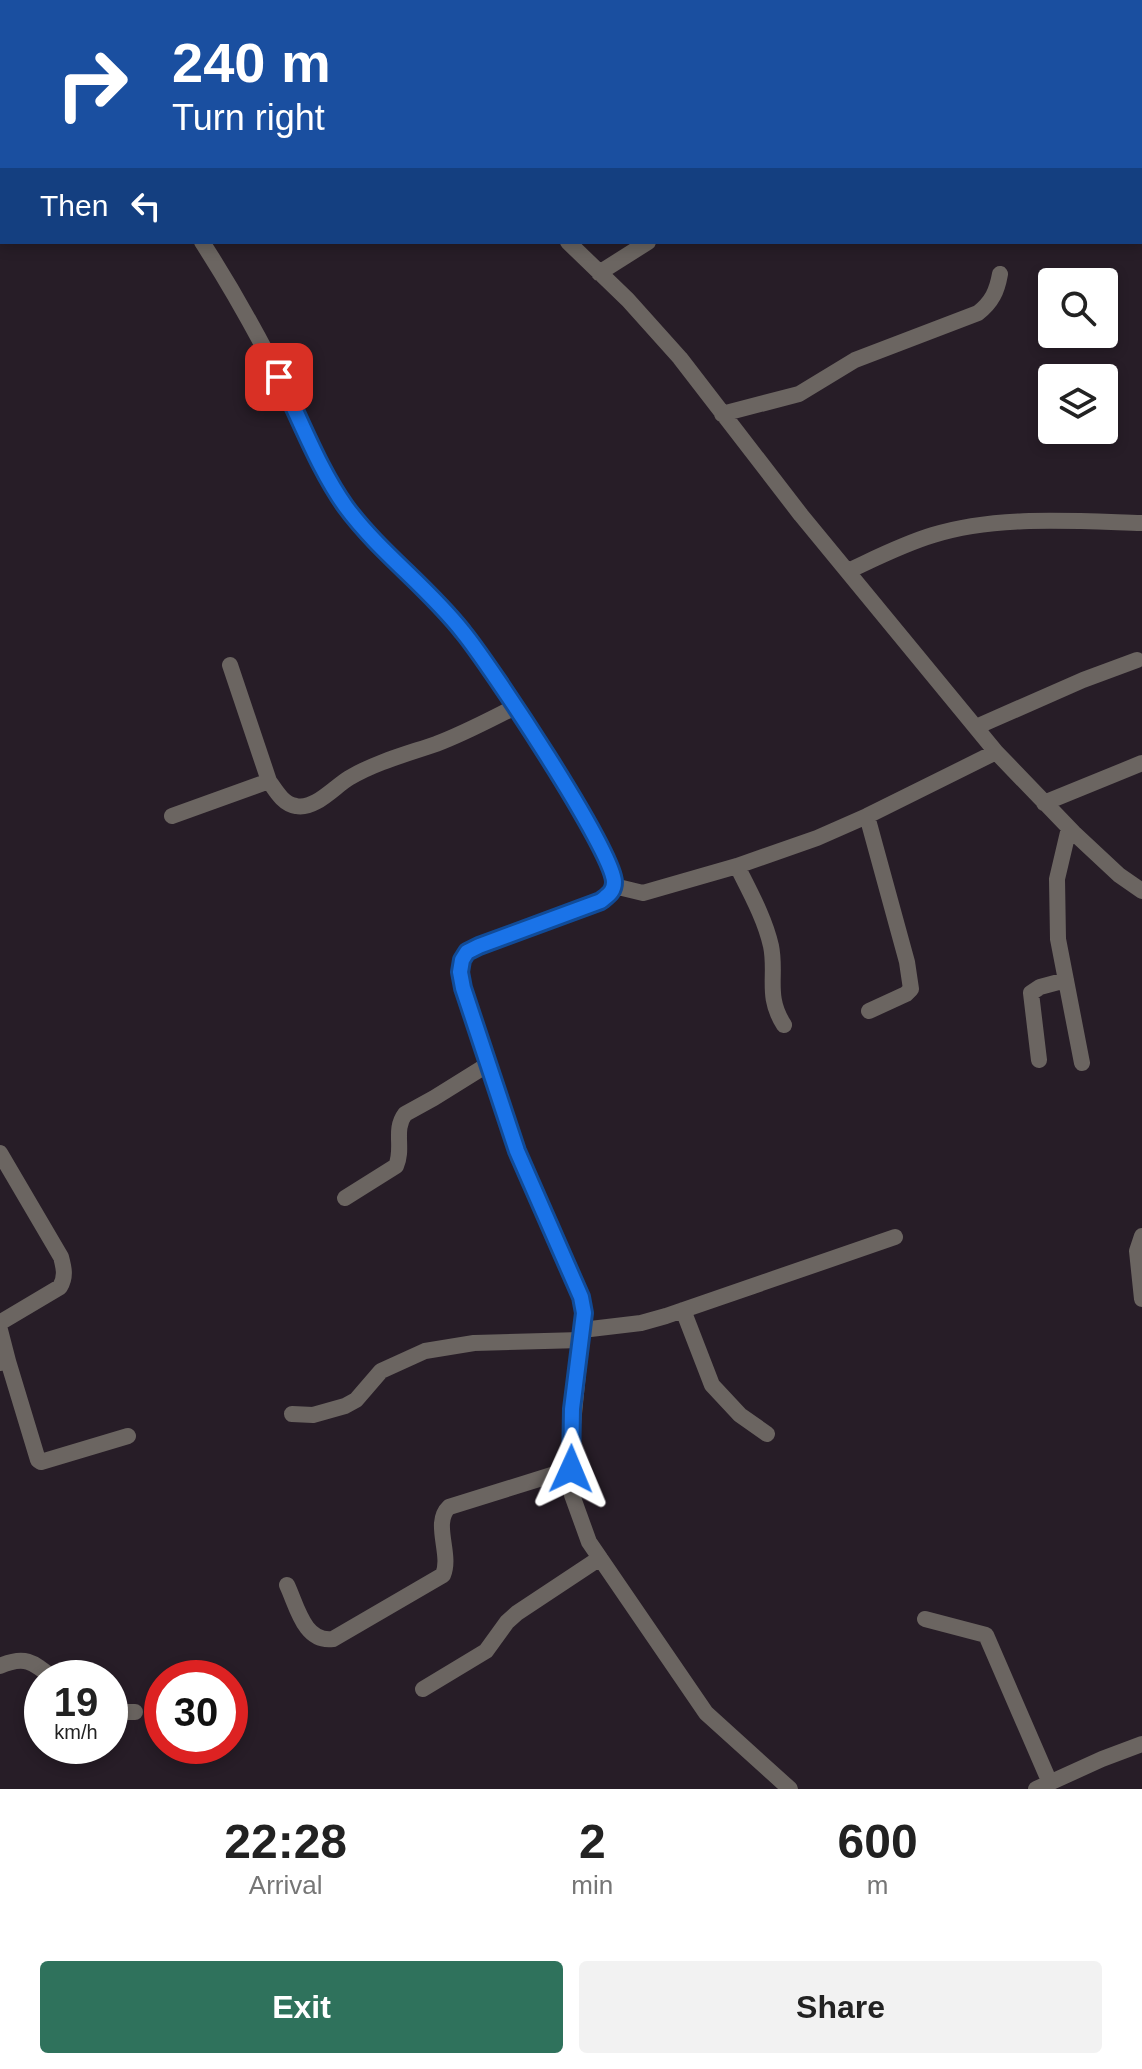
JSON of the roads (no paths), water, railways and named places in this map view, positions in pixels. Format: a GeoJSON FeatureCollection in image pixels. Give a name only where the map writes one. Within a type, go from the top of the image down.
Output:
{"type":"FeatureCollection","features":[{"type":"Feature","properties":{"kind":"street"},"geometry":{"type":"LineString","coordinates":[[203,244],[270,357],[344,504],[464,632],[515,707],[591,830],[609,865],[614,886],[601,901],[467,952],[460,972],[463,988],[517,1151],[578,1286],[584,1313],[572,1409],[572,1495],[589,1542],[706,1713],[790,1789]]}},
{"type":"Feature","properties":{"kind":"street"},"geometry":{"type":"LineString","coordinates":[[570,244],[654,328],[996,752],[1069,828],[1119,875],[1142,891]]}},
{"type":"Feature","properties":{"kind":"street"},"geometry":{"type":"LineString","coordinates":[[599,273],[645,244]]}},
{"type":"Feature","properties":{"kind":"street"},"geometry":{"type":"LineString","coordinates":[[722,414],[799,394],[855,360],[978,313],[990,303],[997,291],[1000,274]]}},
{"type":"Feature","properties":{"kind":"street"},"geometry":{"type":"LineString","coordinates":[[848,571],[935,534],[974,526],[1142,523]]}},
{"type":"Feature","properties":{"kind":"street"},"geometry":{"type":"LineString","coordinates":[[976,727],[1137,660]]}},
{"type":"Feature","properties":{"kind":"street"},"geometry":{"type":"LineString","coordinates":[[230,665],[269,781],[287,803],[296,806],[306,806],[350,777],[387,760],[455,736],[515,707]]}},
{"type":"Feature","properties":{"kind":"street"},"geometry":{"type":"LineString","coordinates":[[614,886],[643,893],[737,866],[817,838],[996,752]]}},
{"type":"Feature","properties":{"kind":"street"},"geometry":{"type":"LineString","coordinates":[[1044,803],[1142,763]]}},
{"type":"Feature","properties":{"kind":"street"},"geometry":{"type":"LineString","coordinates":[[172,816],[269,781]]}},
{"type":"Feature","properties":{"kind":"street"},"geometry":{"type":"LineString","coordinates":[[867,816],[907,962],[911,989],[869,1011]]}},
{"type":"Feature","properties":{"kind":"street"},"geometry":{"type":"LineString","coordinates":[[1069,828],[1058,871],[1058,939],[1082,1063]]}},
{"type":"Feature","properties":{"kind":"street"},"geometry":{"type":"LineString","coordinates":[[737,866],[768,934],[772,951],[770,977],[775,1009],[784,1025]]}},
{"type":"Feature","properties":{"kind":"street"},"geometry":{"type":"LineString","coordinates":[[1039,1060],[1031,993],[1040,987],[1066,980]]}},
{"type":"Feature","properties":{"kind":"street"},"geometry":{"type":"LineString","coordinates":[[345,1198],[396,1166],[398,1133],[405,1114],[487,1065]]}},
{"type":"Feature","properties":{"kind":"street"},"geometry":{"type":"LineString","coordinates":[[0,1153],[61,1257],[64,1271],[60,1287],[10,1315],[1,1322],[0,1328],[4,1362],[38,1460],[41,1462],[128,1436]]}},
{"type":"Feature","properties":{"kind":"street"},"geometry":{"type":"LineString","coordinates":[[1142,1236],[1137,1251],[1142,1299]]}},
{"type":"Feature","properties":{"kind":"street"},"geometry":{"type":"LineString","coordinates":[[292,1414],[313,1415],[345,1406],[356,1400],[381,1371],[425,1351],[474,1343],[581,1335],[641,1323],[895,1237]]}},
{"type":"Feature","properties":{"kind":"street"},"geometry":{"type":"LineString","coordinates":[[683,1310],[712,1385],[740,1415],[767,1434]]}},
{"type":"Feature","properties":{"kind":"street"},"geometry":{"type":"LineString","coordinates":[[287,1585],[309,1633],[317,1638],[333,1639],[436,1582],[443,1575],[447,1561],[441,1521],[442,1514],[449,1507],[571,1469]]}},
{"type":"Feature","properties":{"kind":"street"},"geometry":{"type":"LineString","coordinates":[[423,1689],[486,1651],[517,1613],[600,1558]]}},
{"type":"Feature","properties":{"kind":"street"},"geometry":{"type":"LineString","coordinates":[[925,1619],[986,1635],[1043,1786],[1142,1744]]}},
{"type":"Feature","properties":{"kind":"street"},"geometry":{"type":"LineString","coordinates":[[0,1666],[24,1660]]}},
{"type":"Feature","properties":{"kind":"street"},"geometry":{"type":"LineString","coordinates":[[128,1712],[135,1712]]}}]}
